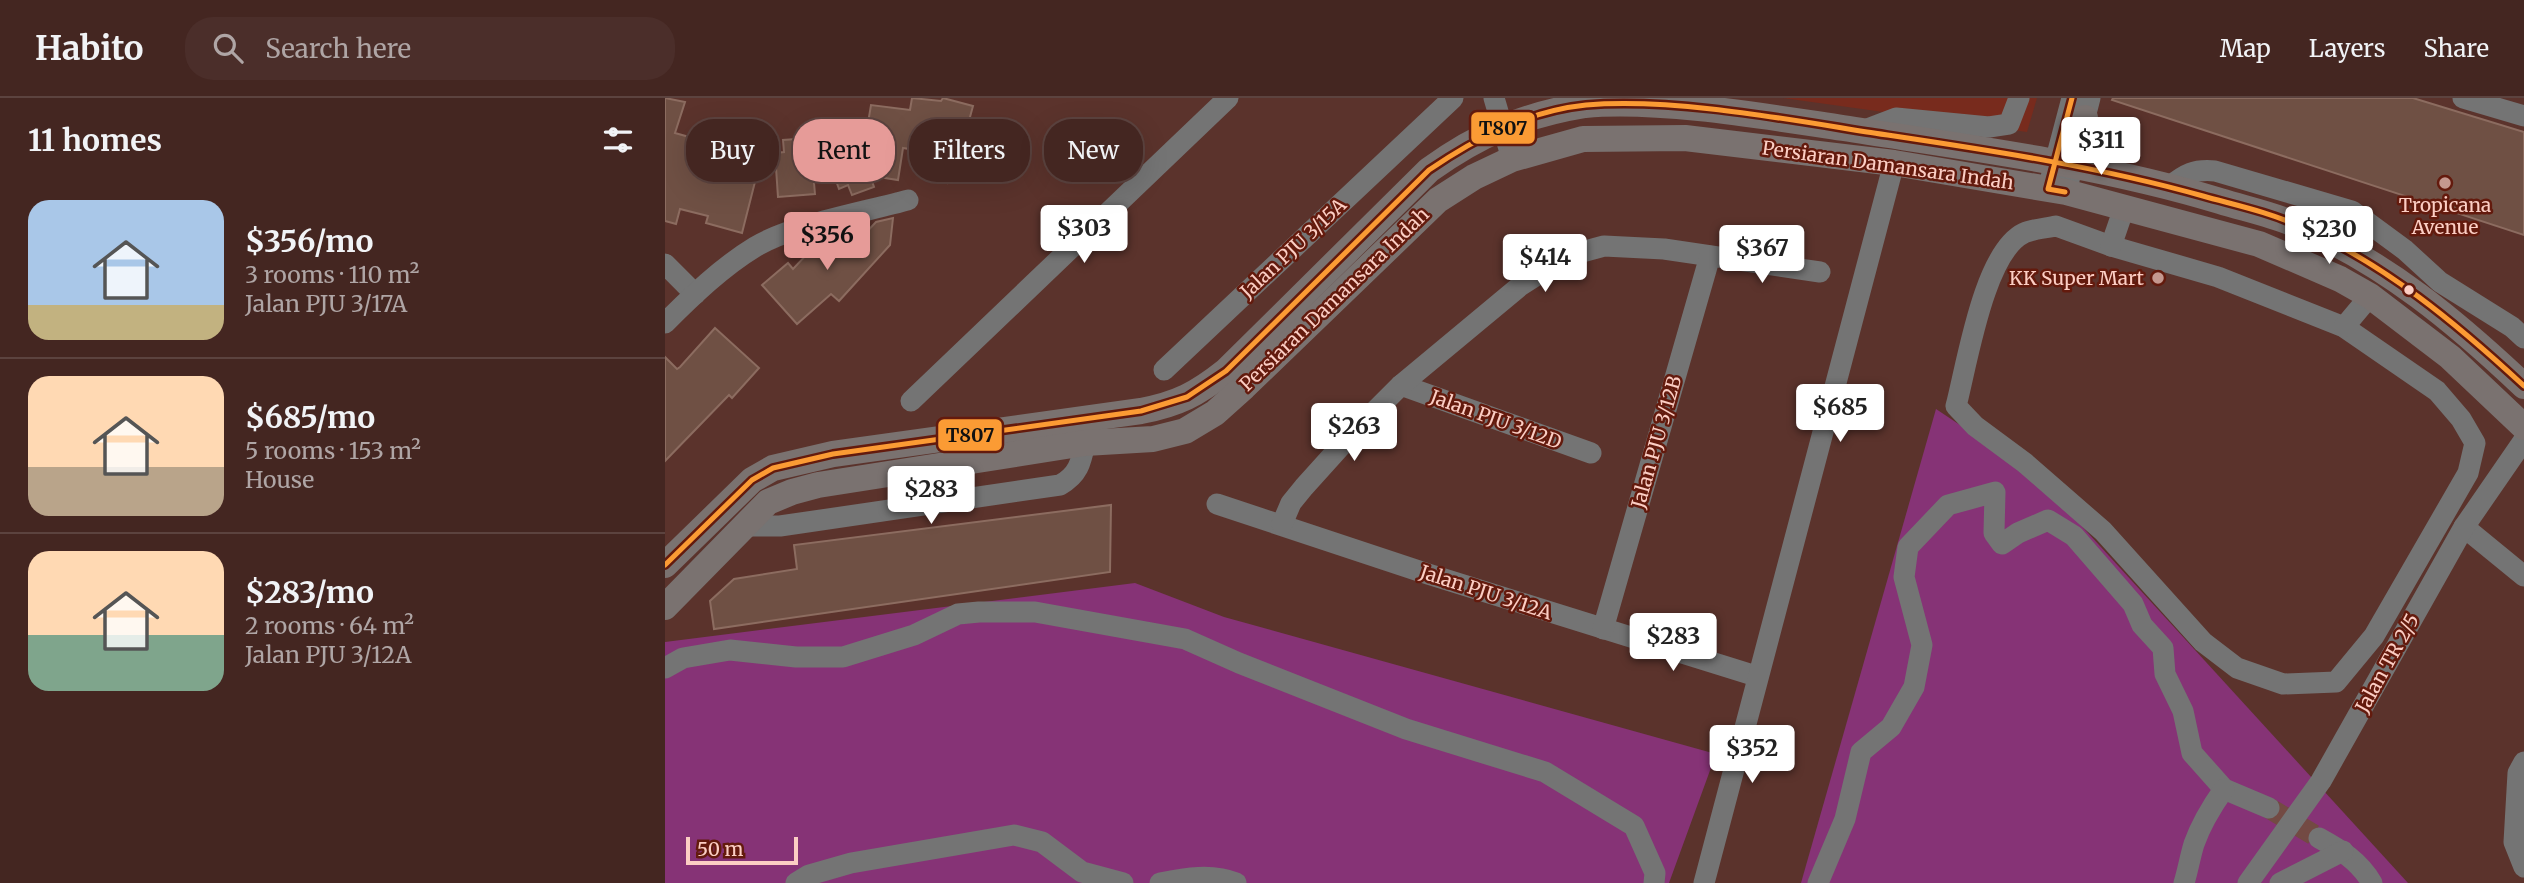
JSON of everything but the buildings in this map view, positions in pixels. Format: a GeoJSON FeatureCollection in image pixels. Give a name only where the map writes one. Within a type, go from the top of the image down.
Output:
{"type":"FeatureCollection","features":[{"type":"Feature","properties":{"kind":"main road","name":"Persiaran Damansara Indah"},"geometry":{"type":"LineString","coordinates":[[665,565],[752,480],[773,468],[833,454],[1175,404],[1193,395],[1226,371],[1429,170],[1466,144],[1503,126],[1585,105],[1616,102],[1774,108],[1862,131],[2120,174],[2296,224],[2358,254],[2402,282],[2472,337],[2524,386]]}},
{"type":"Feature","properties":{"kind":"main road"},"geometry":{"type":"LineString","coordinates":[[2082,105],[2083,144],[2092,155],[2120,174]]}},
{"type":"Feature","properties":{"kind":"main road","name":"Persiaran Damansara Indah"},"geometry":{"type":"LineString","coordinates":[[665,607],[768,502],[792,492],[818,485],[1085,443],[1153,439],[1185,431],[1215,413],[1438,200],[1473,177],[1512,159],[1583,139],[1685,138],[1894,163],[2057,191],[2259,244],[2307,262],[2370,296],[2450,358],[2524,427]]}},
{"type":"Feature","properties":{"kind":"street"},"geometry":{"type":"LineString","coordinates":[[911,401],[1228,98]]}},
{"type":"Feature","properties":{"kind":"street","name":"Jalan PJU 3/15A"},"geometry":{"type":"LineString","coordinates":[[1164,370],[1453,98]]}},
{"type":"Feature","properties":{"kind":"street"},"geometry":{"type":"LineString","coordinates":[[1494,98],[1512,159]]}},
{"type":"Feature","properties":{"kind":"street"},"geometry":{"type":"LineString","coordinates":[[1862,131],[1896,118],[1989,127],[2009,124],[2019,98]]}},
{"type":"Feature","properties":{"kind":"street"},"geometry":{"type":"LineString","coordinates":[[2463,98],[2524,116]]}},
{"type":"Feature","properties":{"kind":"street"},"geometry":{"type":"LineString","coordinates":[[2057,191],[2082,105]]}},
{"type":"Feature","properties":{"kind":"street"},"geometry":{"type":"LineString","coordinates":[[1704,883],[1756,676],[1894,163]]}},
{"type":"Feature","properties":{"kind":"street"},"geometry":{"type":"LineString","coordinates":[[2169,187],[2185,174],[2197,169],[2352,211],[2405,250],[2440,282],[2512,327],[2524,338]]}},
{"type":"Feature","properties":{"kind":"street"},"geometry":{"type":"LineString","coordinates":[[665,323],[695,294],[754,247],[772,238],[908,200]]}},
{"type":"Feature","properties":{"kind":"street"},"geometry":{"type":"LineString","coordinates":[[2111,246],[2123,208]]}},
{"type":"Feature","properties":{"kind":"street"},"geometry":{"type":"LineString","coordinates":[[2056,226],[2111,246],[2218,277],[2344,327],[2437,391],[2461,419],[2475,443],[2468,473],[2374,636],[2336,682],[2283,684],[2237,668],[2203,642],[2103,531],[2025,463],[1975,426],[1956,406],[1985,288],[2008,245],[2025,233],[2056,226]]}},
{"type":"Feature","properties":{"kind":"street"},"geometry":{"type":"LineString","coordinates":[[1282,524],[1291,503],[1304,487],[1401,385],[1520,286],[1567,256],[1604,246],[1664,248],[1820,272]]}},
{"type":"Feature","properties":{"kind":"street"},"geometry":{"type":"LineString","coordinates":[[2402,282],[2408,262],[2405,250]]}},
{"type":"Feature","properties":{"kind":"street","name":"Jalan PJU 3/12B"},"geometry":{"type":"LineString","coordinates":[[1603,629],[1710,256]]}},
{"type":"Feature","properties":{"kind":"street"},"geometry":{"type":"LineString","coordinates":[[665,264],[695,294]]}},
{"type":"Feature","properties":{"kind":"street"},"geometry":{"type":"LineString","coordinates":[[2344,327],[2370,296]]}},
{"type":"Feature","properties":{"kind":"street","name":"Jalan PJU 3/12D"},"geometry":{"type":"LineString","coordinates":[[1401,385],[1591,453]]}},
{"type":"Feature","properties":{"kind":"street","name":"Jalan TR 2/5"},"geometry":{"type":"LineString","coordinates":[[2248,883],[2321,781],[2464,527],[2524,440]]}},
{"type":"Feature","properties":{"kind":"street"},"geometry":{"type":"LineString","coordinates":[[745,526],[780,526],[1060,485],[1072,478],[1078,469],[1085,443]]}},
{"type":"Feature","properties":{"kind":"street"},"geometry":{"type":"LineString","coordinates":[[1818,883],[1845,819],[1861,752],[1891,727],[1914,687],[1922,645],[1904,577],[1908,547],[1948,505],[1995,492],[1994,533],[2002,544],[2018,533],[2048,520],[2074,536],[2133,604],[2142,625],[2162,648],[2165,674],[2183,710],[2192,753],[2224,789],[2269,808]]}},
{"type":"Feature","properties":{"kind":"street","name":"Jalan PJU 3/12A"},"geometry":{"type":"LineString","coordinates":[[1217,504],[1756,676]]}},
{"type":"Feature","properties":{"kind":"street"},"geometry":{"type":"LineString","coordinates":[[2464,527],[2524,576]]}},
{"type":"Feature","properties":{"kind":"street"},"geometry":{"type":"LineString","coordinates":[[665,668],[683,658],[730,650],[796,657],[843,657],[914,635],[958,614],[979,612],[1035,612],[1185,639],[1406,729],[1545,772],[1634,826],[1655,873],[1654,883]]}},
{"type":"Feature","properties":{"kind":"street"},"geometry":{"type":"LineString","coordinates":[[2524,762],[2518,773],[2514,842],[2524,867]]}},
{"type":"Feature","properties":{"kind":"street"},"geometry":{"type":"LineString","coordinates":[[2184,883],[2193,847],[2209,810],[2224,789]]}},
{"type":"Feature","properties":{"kind":"street"},"geometry":{"type":"LineString","coordinates":[[796,883],[809,875],[851,863],[1014,835],[1042,842],[1082,872],[1123,883]]}},
{"type":"Feature","properties":{"kind":"street"},"geometry":{"type":"LineString","coordinates":[[2319,838],[2343,851],[2363,867],[2372,883]]}},
{"type":"Feature","properties":{"kind":"street"},"geometry":{"type":"LineString","coordinates":[[2280,883],[2343,851]]}},
{"type":"Feature","properties":{"kind":"street"},"geometry":{"type":"LineString","coordinates":[[1160,883],[1191,877],[1225,878],[1236,883]]}},
{"type":"Feature","properties":{"kind":"shaded area"},"geometry":{"type":"Polygon","coordinates":[[[1783,98],[2037,98],[2027,132],[1783,98]]]}},
{"type":"Feature","properties":{"kind":"shaded area"},"geometry":{"type":"Polygon","coordinates":[[[1936,409],[2035,475],[2408,883],[1801,883],[1936,409]]]}},
{"type":"Feature","properties":{"kind":"shaded area"},"geometry":{"type":"Polygon","coordinates":[[[1135,583],[1224,617],[1716,754],[1669,883],[665,883],[665,642],[1135,583]]]}},
{"type":"Feature","properties":{"kind":"tunnel"},"geometry":{"type":"LineString","coordinates":[[2269,808],[2319,838]]}},
{"type":"Feature","properties":{"kind":"transit line","name":"T807"},"geometry":{"type":"LineString","coordinates":[[2065,192],[2048,189],[2072,98]]}},
{"type":"Feature","properties":{"kind":"transit line","name":"T807"},"geometry":{"type":"LineString","coordinates":[[665,565],[752,480],[773,468],[833,454],[1141,411],[1187,397],[1226,371],[1429,170],[1465,147],[1503,128],[1544,113],[1586,105],[1654,104],[1727,111],[1952,145],[2120,175],[2264,213],[2331,241],[2390,277],[2446,318],[2524,386]]}},
{"type":"Feature","properties":{"kind":"place","name":"Tropicana Avenue"},"geometry":{"type":"Point","coordinates":[2445,183]}},
{"type":"Feature","properties":{"kind":"place","name":"KK Super Mart"},"geometry":{"type":"Point","coordinates":[2158,278]}}]}
